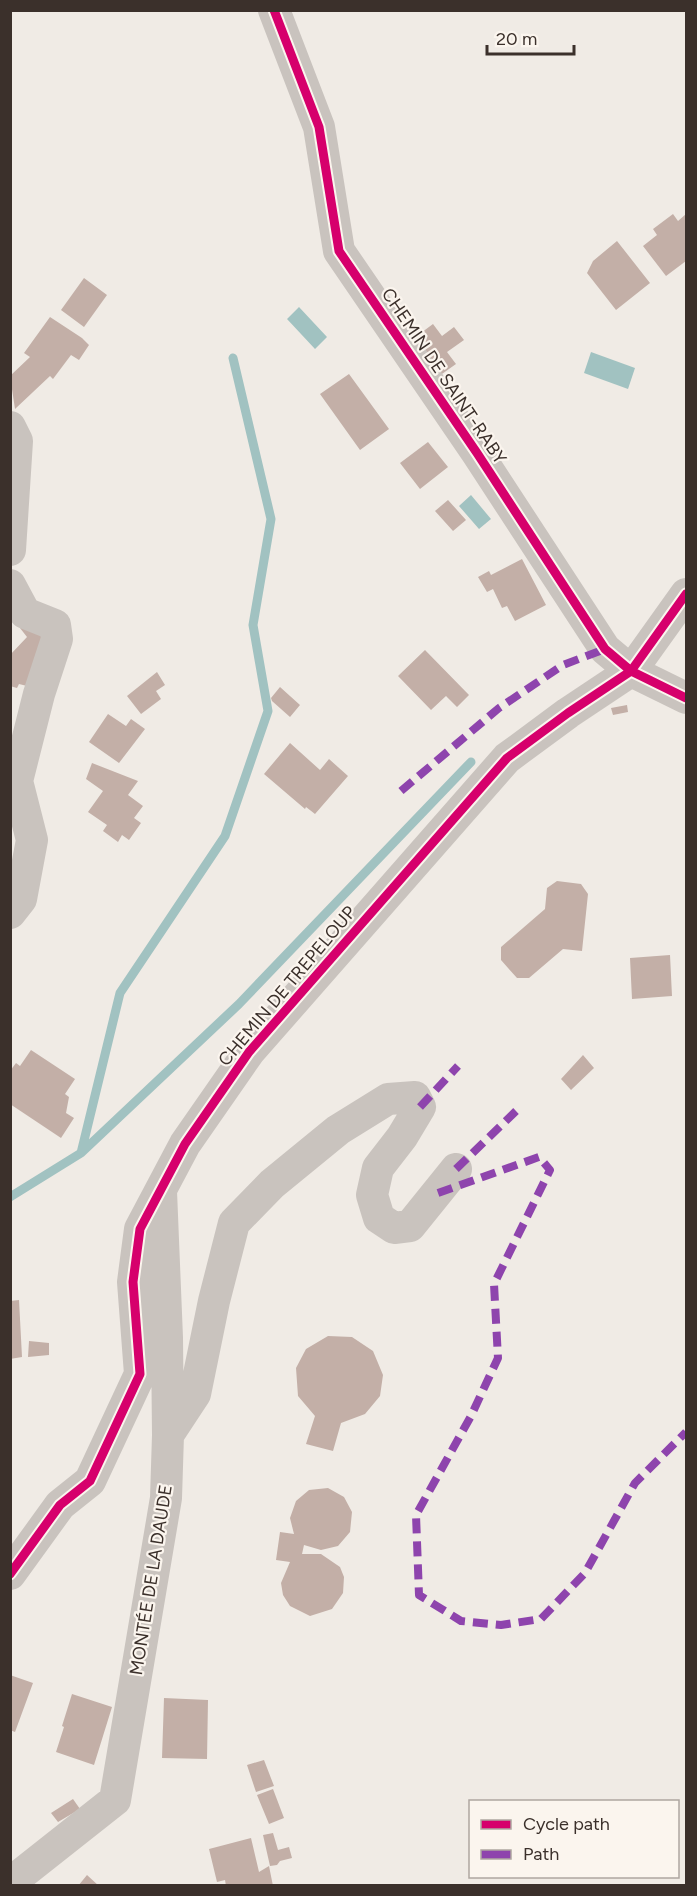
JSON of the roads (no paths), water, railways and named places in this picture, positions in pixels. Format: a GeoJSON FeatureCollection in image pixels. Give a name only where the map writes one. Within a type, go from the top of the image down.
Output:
{"type":"FeatureCollection","features":[{"type":"Feature","properties":{"kind":"street","name":"CHEMIN DE SAINT-RABY"},"geometry":{"type":"LineString","coordinates":[[274,10],[320,127],[339,251],[477,453],[604,649],[631,671],[687,698]]}},
{"type":"Feature","properties":{"kind":"street"},"geometry":{"type":"LineString","coordinates":[[10,427],[17,441],[10,550]]}},
{"type":"Feature","properties":{"kind":"street"},"geometry":{"type":"LineString","coordinates":[[10,585],[25,613],[56,625],[57,639],[39,694],[17,781],[32,840],[21,899],[10,913]]}},
{"type":"Feature","properties":{"kind":"street","name":"CHEMIN DE TREPELOUP"},"geometry":{"type":"LineString","coordinates":[[10,1574],[60,1505],[90,1481],[140,1374],[133,1282],[140,1229],[185,1144],[249,1052],[507,758],[568,713],[631,671],[687,594]]}},
{"type":"Feature","properties":{"kind":"street"},"geometry":{"type":"LineString","coordinates":[[168,1434],[195,1394],[214,1301],[234,1223],[272,1184],[338,1130],[388,1100],[415,1097],[420,1107],[402,1137],[378,1168],[372,1195],[379,1218],[394,1228],[410,1226],[456,1169]]}},
{"type":"Feature","properties":{"kind":"street","name":"MONTÉE DE LA DAUDE"},"geometry":{"type":"LineString","coordinates":[[10,1882],[115,1800],[166,1498],[168,1434],[161,1189]]}},
{"type":"Feature","properties":{"kind":"water"},"geometry":{"type":"Polygon","coordinates":[[[299,307],[327,337],[315,349],[287,319],[299,307]]]}},
{"type":"Feature","properties":{"kind":"water"},"geometry":{"type":"Polygon","coordinates":[[[591,352],[635,368],[628,389],[584,373],[591,352]]]}},
{"type":"Feature","properties":{"kind":"water"},"geometry":{"type":"Polygon","coordinates":[[[471,495],[491,519],[479,529],[459,506],[471,495]]]}},
{"type":"Feature","properties":{"kind":"waterway"},"geometry":{"type":"LineString","coordinates":[[81,1153],[120,993],[225,836],[268,711],[253,625],[271,519],[233,358]]}},
{"type":"Feature","properties":{"kind":"waterway"},"geometry":{"type":"LineString","coordinates":[[10,1197],[81,1153],[239,1004],[471,762]]}}]}
